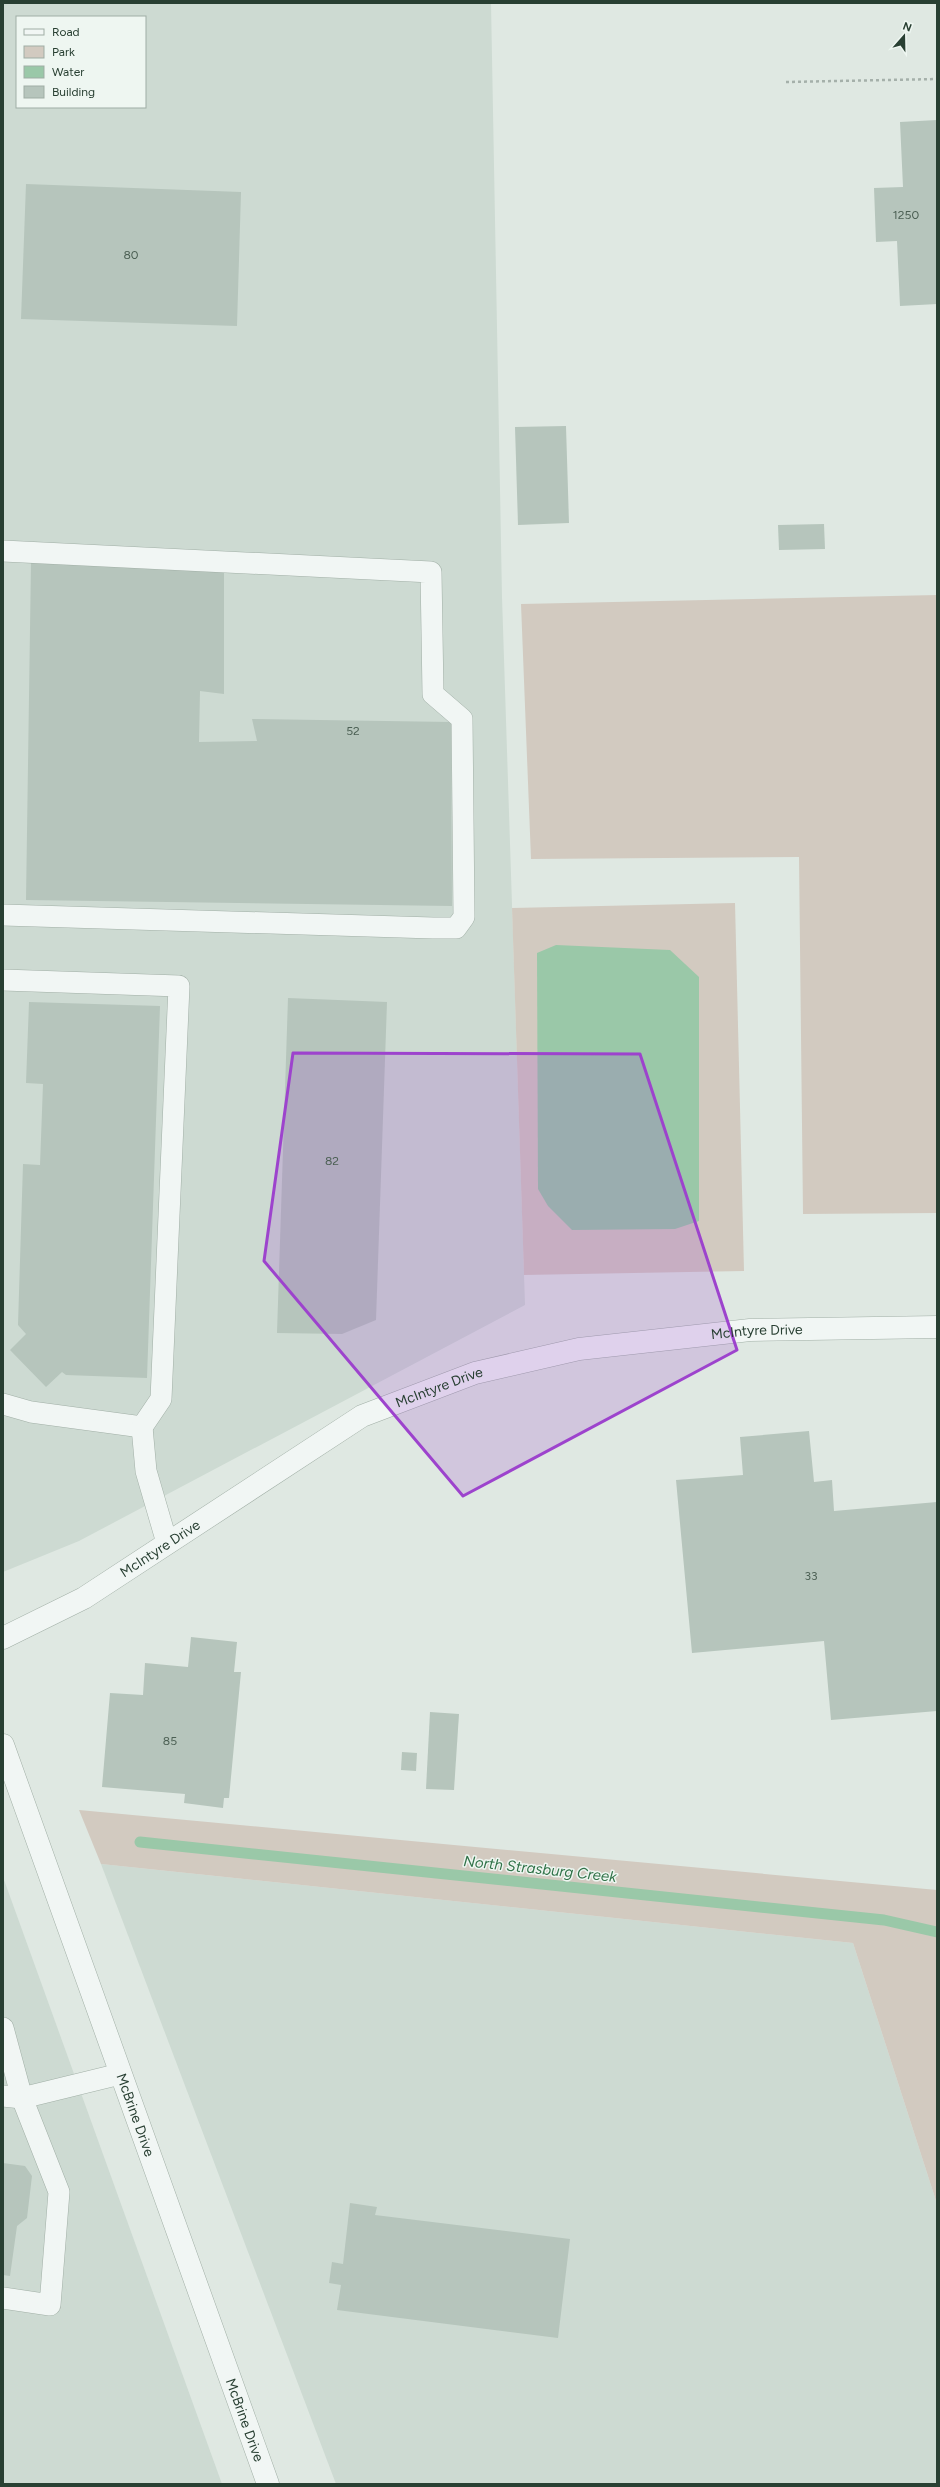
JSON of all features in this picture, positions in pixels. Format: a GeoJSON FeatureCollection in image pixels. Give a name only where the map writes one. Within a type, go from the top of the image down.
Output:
{"type":"FeatureCollection","features":[{"type":"Feature","properties":{"kind":"street","name":"McIntyre Drive"},"geometry":{"type":"LineString","coordinates":[[3,1638],[84,1598],[362,1416],[475,1372],[579,1349],[750,1330],[937,1327]]}},
{"type":"Feature","properties":{"kind":"street","name":"McBrine Drive"},"geometry":{"type":"LineString","coordinates":[[3,1745],[268,2484]]}},
{"type":"Feature","properties":{"kind":"lane"},"geometry":{"type":"LineString","coordinates":[[3,551],[431,572],[433,694],[462,719],[464,917],[456,928],[433,928],[3,915]]}},
{"type":"Feature","properties":{"kind":"lane"},"geometry":{"type":"LineString","coordinates":[[3,980],[179,986],[161,1399],[142,1427],[146,1471],[167,1543]]}},
{"type":"Feature","properties":{"kind":"lane"},"geometry":{"type":"LineString","coordinates":[[3,1404],[31,1412],[142,1427]]}},
{"type":"Feature","properties":{"kind":"lane"},"geometry":{"type":"LineString","coordinates":[[3,2028],[12,2097],[59,2192],[50,2305],[3,2298]]}},
{"type":"Feature","properties":{"kind":"lane"},"geometry":{"type":"LineString","coordinates":[[12,2097],[120,2074]]}},
{"type":"Feature","properties":{"kind":"path"},"geometry":{"type":"LineString","coordinates":[[786,82],[937,79]]}},
{"type":"Feature","properties":{"kind":"highlighted area"},"geometry":{"type":"Polygon","coordinates":[[[293,1053],[640,1054],[737,1350],[463,1496],[264,1261],[293,1053]]]}},
{"type":"Feature","properties":{"kind":"shaded area"},"geometry":{"type":"Polygon","coordinates":[[[3,3],[491,3],[502,597],[525,1305],[79,1541],[3,1572],[3,3]]]}},
{"type":"Feature","properties":{"kind":"shaded area"},"geometry":{"type":"Polygon","coordinates":[[[101,1864],[853,1943],[937,2204],[937,2484],[336,2484],[101,1864]]]}},
{"type":"Feature","properties":{"kind":"shaded area"},"geometry":{"type":"Polygon","coordinates":[[[3,1877],[222,2484],[3,2484],[3,1877]]]}},
{"type":"Feature","properties":{"kind":"green space"},"geometry":{"type":"Polygon","coordinates":[[[937,595],[937,1213],[803,1214],[799,857],[531,859],[521,604],[937,595]]]}},
{"type":"Feature","properties":{"kind":"green space"},"geometry":{"type":"Polygon","coordinates":[[[735,903],[744,1271],[524,1275],[512,908],[735,903]]]}},
{"type":"Feature","properties":{"kind":"green space"},"geometry":{"type":"Polygon","coordinates":[[[79,1810],[937,1890],[937,2204],[853,1943],[101,1864],[79,1810]]]}},
{"type":"Feature","properties":{"kind":"water"},"geometry":{"type":"Polygon","coordinates":[[[556,945],[670,950],[699,977],[699,1221],[675,1229],[572,1230],[548,1206],[538,1189],[537,953],[556,945]]]}},
{"type":"Feature","properties":{"kind":"building"},"geometry":{"type":"Polygon","coordinates":[[[937,120],[937,304],[900,306],[897,241],[876,242],[874,188],[903,187],[900,122],[937,120]]]}},
{"type":"Feature","properties":{"kind":"building"},"geometry":{"type":"Polygon","coordinates":[[[26,184],[241,192],[237,326],[21,319],[26,184]]]}},
{"type":"Feature","properties":{"kind":"building"},"geometry":{"type":"Polygon","coordinates":[[[566,426],[569,523],[518,525],[515,427],[566,426]]]}},
{"type":"Feature","properties":{"kind":"building"},"geometry":{"type":"Polygon","coordinates":[[[824,524],[825,549],[779,550],[778,525],[824,524]]]}},
{"type":"Feature","properties":{"kind":"building"},"geometry":{"type":"Polygon","coordinates":[[[31,562],[224,568],[224,694],[200,691],[199,742],[257,741],[252,719],[451,722],[452,906],[26,900],[31,562]]]}},
{"type":"Feature","properties":{"kind":"building"},"geometry":{"type":"Polygon","coordinates":[[[288,998],[387,1002],[376,1320],[342,1334],[277,1333],[288,998]]]}},
{"type":"Feature","properties":{"kind":"building"},"geometry":{"type":"Polygon","coordinates":[[[29,1002],[160,1006],[147,1378],[66,1375],[62,1372],[46,1387],[10,1350],[26,1334],[18,1325],[23,1164],[40,1165],[43,1084],[26,1083],[29,1002]]]}},
{"type":"Feature","properties":{"kind":"building"},"geometry":{"type":"Polygon","coordinates":[[[809,1431],[814,1482],[832,1480],[834,1511],[937,1502],[937,1711],[831,1720],[824,1641],[692,1653],[676,1480],[743,1475],[740,1437],[809,1431]]]}},
{"type":"Feature","properties":{"kind":"building"},"geometry":{"type":"Polygon","coordinates":[[[191,1637],[237,1642],[234,1672],[241,1672],[229,1798],[224,1798],[223,1808],[184,1803],[185,1794],[102,1787],[110,1693],[143,1695],[145,1663],[188,1667],[191,1637]]]}},
{"type":"Feature","properties":{"kind":"building"},"geometry":{"type":"Polygon","coordinates":[[[430,1712],[459,1714],[454,1790],[426,1789],[430,1712]]]}},
{"type":"Feature","properties":{"kind":"building"},"geometry":{"type":"Polygon","coordinates":[[[402,1752],[417,1753],[416,1771],[401,1770],[402,1752]]]}},
{"type":"Feature","properties":{"kind":"building"},"geometry":{"type":"Polygon","coordinates":[[[3,2163],[25,2166],[32,2176],[27,2218],[17,2226],[10,2276],[3,2275],[3,2163]]]}},
{"type":"Feature","properties":{"kind":"building"},"geometry":{"type":"Polygon","coordinates":[[[350,2203],[377,2207],[375,2215],[570,2239],[558,2338],[337,2310],[341,2285],[329,2283],[332,2262],[343,2264],[350,2203]]]}},
{"type":"Feature","properties":{"kind":"waterway","name":"North Strasburg Creek"},"geometry":{"type":"LineString","coordinates":[[140,1842],[884,1920],[937,1932]]}}]}
